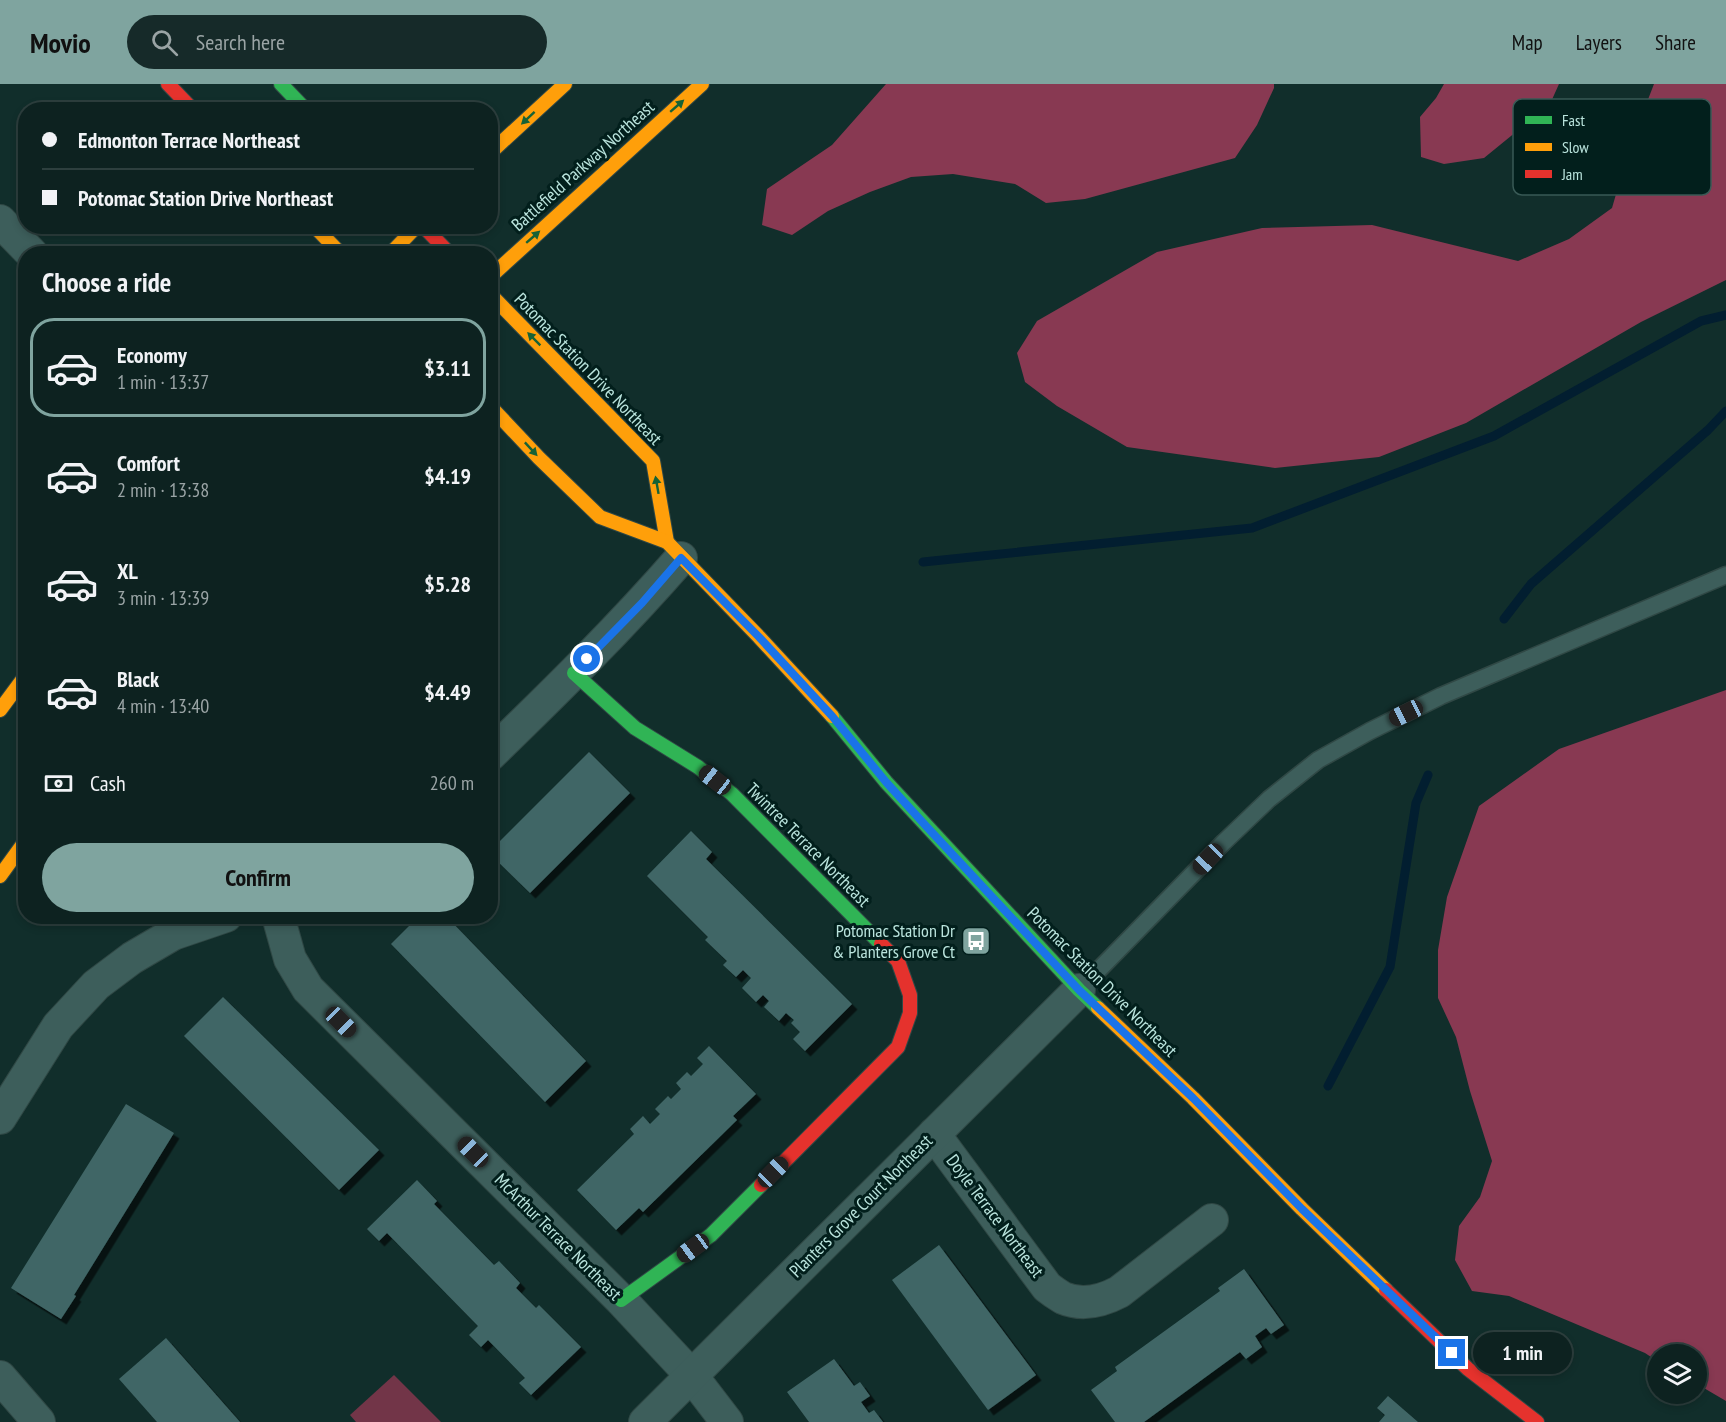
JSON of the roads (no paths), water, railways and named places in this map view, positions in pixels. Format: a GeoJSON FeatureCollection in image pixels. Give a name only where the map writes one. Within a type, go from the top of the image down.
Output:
{"type":"FeatureCollection","features":[{"type":"Feature","properties":{"kind":"street"},"geometry":{"type":"LineString","coordinates":[[168,84],[185,102]]}},
{"type":"Feature","properties":{"kind":"street"},"geometry":{"type":"LineString","coordinates":[[280,84],[298,102]]}},
{"type":"Feature","properties":{"kind":"street"},"geometry":{"type":"LineString","coordinates":[[498,146],[565,84]]}},
{"type":"Feature","properties":{"kind":"street","name":"Battlefield Parkway Northeast"},"geometry":{"type":"LineString","coordinates":[[498,269],[702,84]]}},
{"type":"Feature","properties":{"kind":"street"},"geometry":{"type":"LineString","coordinates":[[322,234],[333,246]]}},
{"type":"Feature","properties":{"kind":"street"},"geometry":{"type":"LineString","coordinates":[[398,246],[409,234]]}},
{"type":"Feature","properties":{"kind":"street"},"geometry":{"type":"LineString","coordinates":[[431,234],[442,246]]}},
{"type":"Feature","properties":{"kind":"street","name":"Potomac Station Drive Northeast"},"geometry":{"type":"LineString","coordinates":[[498,302],[653,460],[674,550]]}},
{"type":"Feature","properties":{"kind":"street","name":"Potomac Station Drive Northeast"},"geometry":{"type":"LineString","coordinates":[[498,414],[600,517],[674,550],[832,716],[886,782],[1079,990],[1193,1098],[1302,1209],[1460,1361],[1530,1420]]}},
{"type":"Feature","properties":{"kind":"street"},"geometry":{"type":"LineString","coordinates":[[498,747],[574,674],[642,603],[674,550]]}},
{"type":"Feature","properties":{"kind":"street","name":"Twintree Terrace Northeast"},"geometry":{"type":"LineString","coordinates":[[574,674],[634,728],[698,767],[732,794],[898,961],[909,983],[912,1005],[908,1027],[898,1047],[711,1235],[621,1300]]}},
{"type":"Feature","properties":{"kind":"street"},"geometry":{"type":"LineString","coordinates":[[0,710],[18,686]]}},
{"type":"Feature","properties":{"kind":"street"},"geometry":{"type":"LineString","coordinates":[[0,876],[18,851]]}},
{"type":"Feature","properties":{"kind":"street"},"geometry":{"type":"LineString","coordinates":[[0,1118],[58,1026],[96,985],[132,958],[173,934],[202,924]]}},
{"type":"Feature","properties":{"kind":"street","name":"McArthur Terrace Northeast"},"geometry":{"type":"LineString","coordinates":[[280,924],[290,959],[308,989],[621,1300],[691,1375],[727,1422]]}},
{"type":"Feature","properties":{"kind":"street","name":"Planters Grove Court Northeast"},"geometry":{"type":"LineString","coordinates":[[645,1422],[1079,990]]}},
{"type":"Feature","properties":{"kind":"street","name":"Doyle Terrace Northeast"},"geometry":{"type":"LineString","coordinates":[[934,1134],[1047,1287],[1064,1298],[1085,1302],[1107,1299],[1212,1220]]}},
{"type":"Feature","properties":{"kind":"street"},"geometry":{"type":"LineString","coordinates":[[0,1377],[39,1422]]}},
{"type":"Feature","properties":{"kind":"lane"},"geometry":{"type":"LineString","coordinates":[[1079,990],[1224,842],[1269,799],[1318,760],[1441,696],[1726,575]]}},
{"type":"Feature","properties":{"kind":"waterway"},"geometry":{"type":"LineString","coordinates":[[923,562],[1252,528],[1494,436],[1701,321],[1726,315]]}},
{"type":"Feature","properties":{"kind":"waterway"},"geometry":{"type":"LineString","coordinates":[[1504,619],[1531,584],[1708,430],[1726,411]]}},
{"type":"Feature","properties":{"kind":"waterway"},"geometry":{"type":"LineString","coordinates":[[1328,1086],[1390,967],[1416,803],[1428,775]]}},
{"type":"Feature","properties":{"kind":"place","name":"Potomac Station Dr & Planters Grove Ct"},"geometry":{"type":"Point","coordinates":[976,941]}}]}
